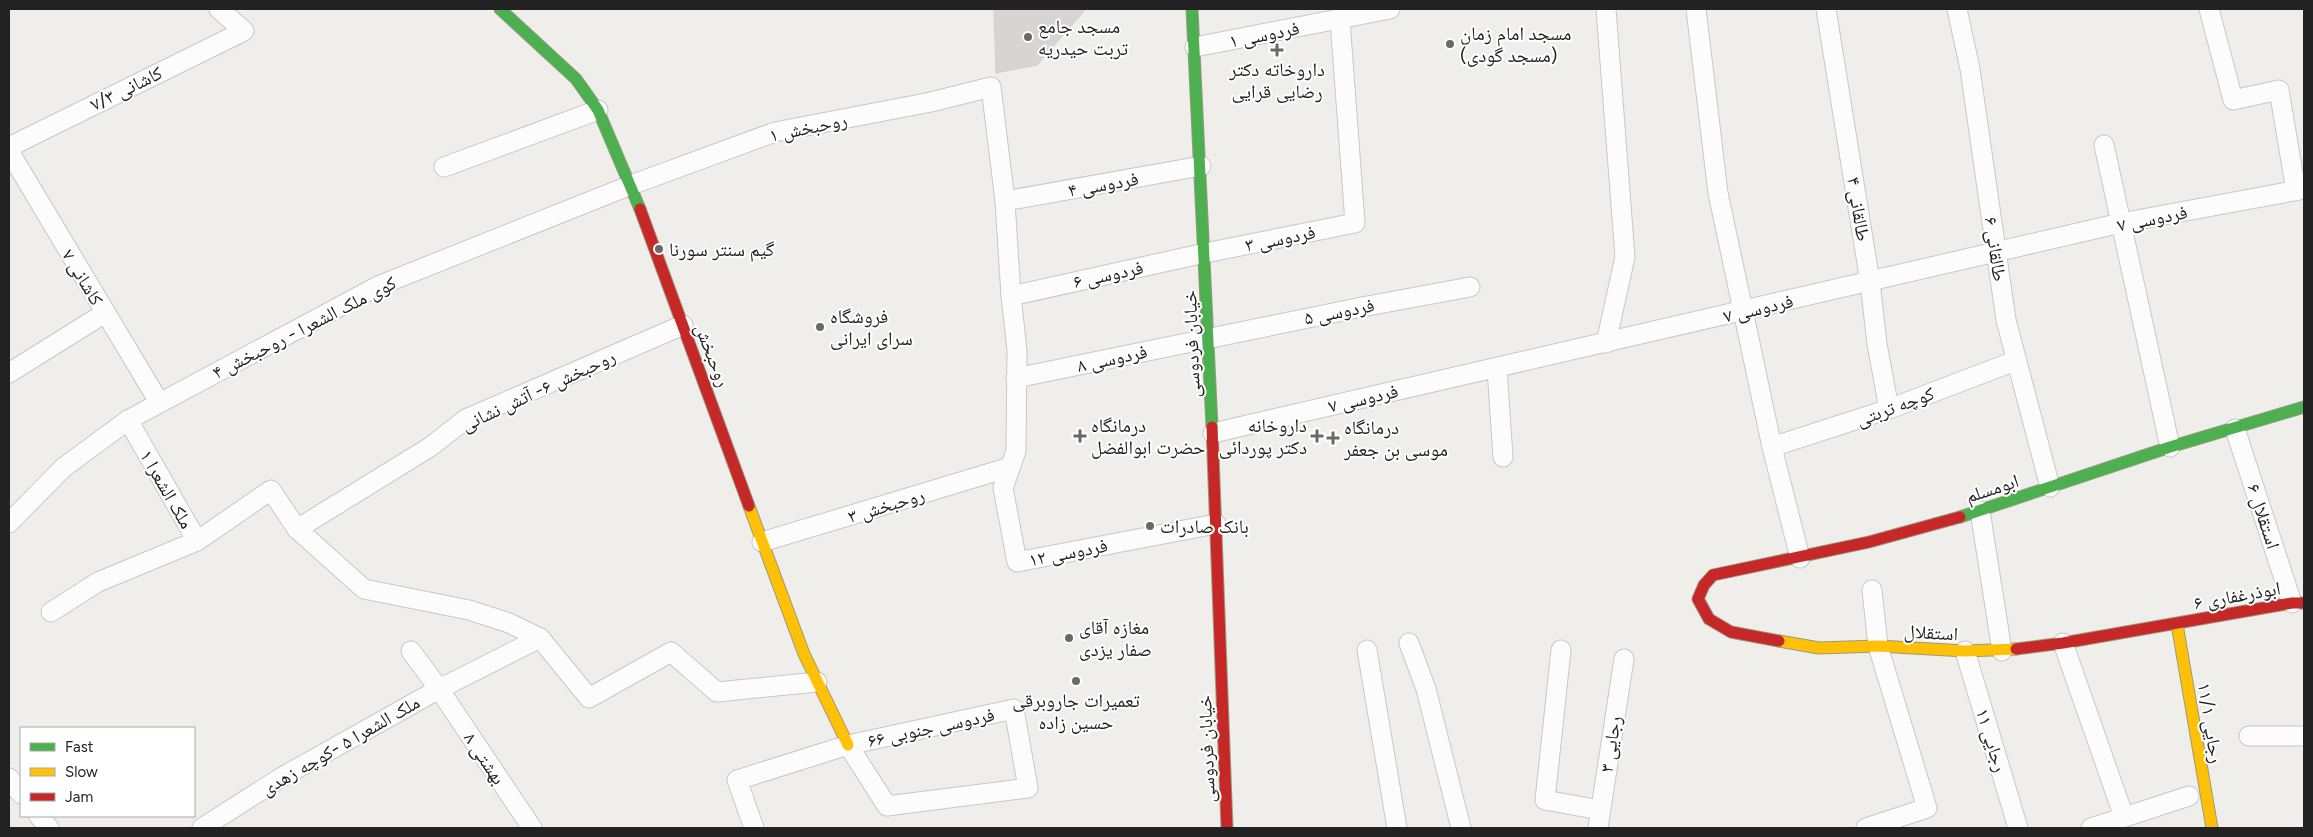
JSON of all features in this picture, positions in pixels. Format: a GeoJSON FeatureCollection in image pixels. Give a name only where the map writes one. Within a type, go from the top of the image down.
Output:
{"type":"FeatureCollection","features":[{"type":"Feature","properties":{"kind":"street","name":"کاشانی ۷/۳"},"geometry":{"type":"LineString","coordinates":[[9,147],[244,31],[219,9]]}},
{"type":"Feature","properties":{"kind":"street","name":"روحبخش"},"geometry":{"type":"LineString","coordinates":[[500,9],[576,79],[598,110],[631,185],[804,654],[848,745]]}},
{"type":"Feature","properties":{"kind":"street","name":"خیابان فردوسی"},"geometry":{"type":"LineString","coordinates":[[1192,9],[1209,338],[1227,828]]}},
{"type":"Feature","properties":{"kind":"street","name":"فردوسی ۱"},"geometry":{"type":"LineString","coordinates":[[1195,47],[1390,9]]}},
{"type":"Feature","properties":{"kind":"street"},"geometry":{"type":"LineString","coordinates":[[1606,9],[1624,257],[1606,343]]}},
{"type":"Feature","properties":{"kind":"street"},"geometry":{"type":"LineString","coordinates":[[1696,9],[1718,193],[1772,447],[1800,558]]}},
{"type":"Feature","properties":{"kind":"street","name":"طالقانی ۴"},"geometry":{"type":"LineString","coordinates":[[1826,9],[1870,282],[1877,344],[1890,409]]}},
{"type":"Feature","properties":{"kind":"street","name":"طالقانی ۶"},"geometry":{"type":"LineString","coordinates":[[1957,9],[1970,69],[2006,320],[2050,487]]}},
{"type":"Feature","properties":{"kind":"street"},"geometry":{"type":"LineString","coordinates":[[2209,9],[2233,100],[2280,90],[2300,190]]}},
{"type":"Feature","properties":{"kind":"street","name":"فردوسی ۳"},"geometry":{"type":"LineString","coordinates":[[1205,253],[1355,223],[1340,20]]}},
{"type":"Feature","properties":{"kind":"street","name":"روحبخش ۱"},"geometry":{"type":"LineString","coordinates":[[631,185],[775,132],[931,102],[991,87],[1005,201]]}},
{"type":"Feature","properties":{"kind":"street"},"geometry":{"type":"LineString","coordinates":[[444,167],[598,110]]}},
{"type":"Feature","properties":{"kind":"street"},"geometry":{"type":"LineString","coordinates":[[2104,145],[2170,446]]}},
{"type":"Feature","properties":{"kind":"street","name":"کاشانی ۷"},"geometry":{"type":"LineString","coordinates":[[9,151],[158,402]]}},
{"type":"Feature","properties":{"kind":"street","name":"فردوسی ۴"},"geometry":{"type":"LineString","coordinates":[[1005,201],[1201,166]]}},
{"type":"Feature","properties":{"kind":"street","name":"کوی ملک الشعرا - روحبخش ۴"},"geometry":{"type":"LineString","coordinates":[[9,522],[63,468],[128,420],[158,402],[378,286],[631,185]]}},
{"type":"Feature","properties":{"kind":"street","name":"فردوسی ۷"},"geometry":{"type":"LineString","coordinates":[[1213,433],[1368,396],[1498,369],[2121,223],[2300,190]]}},
{"type":"Feature","properties":{"kind":"street"},"geometry":{"type":"LineString","coordinates":[[1005,201],[1011,296],[1017,350],[1016,451],[1010,467]]}},
{"type":"Feature","properties":{"kind":"street","name":"فردوسی ۶"},"geometry":{"type":"LineString","coordinates":[[1011,296],[1205,253]]}},
{"type":"Feature","properties":{"kind":"street","name":"فردوسی ۵"},"geometry":{"type":"LineString","coordinates":[[1209,338],[1470,287]]}},
{"type":"Feature","properties":{"kind":"street"},"geometry":{"type":"LineString","coordinates":[[9,373],[105,313]]}},
{"type":"Feature","properties":{"kind":"street","name":"روحبخش ۶- آتش نشانی"},"geometry":{"type":"LineString","coordinates":[[297,529],[430,447],[466,419],[683,325]]}},
{"type":"Feature","properties":{"kind":"street","name":"فردوسی ۸"},"geometry":{"type":"LineString","coordinates":[[1016,378],[1209,338]]}},
{"type":"Feature","properties":{"kind":"street","name":"کوچه تربتی"},"geometry":{"type":"LineString","coordinates":[[1772,447],[1890,409],[2016,361]]}},
{"type":"Feature","properties":{"kind":"street"},"geometry":{"type":"LineString","coordinates":[[1498,369],[1503,457]]}},
{"type":"Feature","properties":{"kind":"street","name":"ابومسلم"},"geometry":{"type":"LineString","coordinates":[[1698,600],[1704,585],[1713,575],[1869,542],[1980,511],[2170,446],[2234,429],[2304,407]]}},
{"type":"Feature","properties":{"kind":"street","name":"ملک الشعرا ۱"},"geometry":{"type":"LineString","coordinates":[[128,420],[197,541],[271,490],[297,529]]}},
{"type":"Feature","properties":{"kind":"street","name":"استقلال ۶"},"geometry":{"type":"LineString","coordinates":[[2234,429],[2298,603]]}},
{"type":"Feature","properties":{"kind":"street","name":"روحبخش ۳"},"geometry":{"type":"LineString","coordinates":[[762,542],[1010,467]]}},
{"type":"Feature","properties":{"kind":"street","name":"فردوسی ۱۲"},"geometry":{"type":"LineString","coordinates":[[1010,467],[1004,488],[1016,562],[1216,524]]}},
{"type":"Feature","properties":{"kind":"street"},"geometry":{"type":"LineString","coordinates":[[1980,511],[2002,650]]}},
{"type":"Feature","properties":{"kind":"street"},"geometry":{"type":"LineString","coordinates":[[297,529],[364,589],[469,610],[509,623],[540,638],[589,698],[671,652],[717,692],[817,682]]}},
{"type":"Feature","properties":{"kind":"street"},"geometry":{"type":"LineString","coordinates":[[51,612],[98,582],[197,541]]}},
{"type":"Feature","properties":{"kind":"street"},"geometry":{"type":"LineString","coordinates":[[1866,828],[1927,808],[1878,646],[1872,590]]}},
{"type":"Feature","properties":{"kind":"street","name":"استقلال"},"geometry":{"type":"LineString","coordinates":[[1698,600],[1709,619],[1731,632],[1819,648],[1878,646],[1965,651],[2002,650],[2177,624]]}},
{"type":"Feature","properties":{"kind":"street","name":"ابوذرغفاری ۶"},"geometry":{"type":"LineString","coordinates":[[2177,624],[2298,603]]}},
{"type":"Feature","properties":{"kind":"street","name":"رجایی ۱۱/۱"},"geometry":{"type":"LineString","coordinates":[[2177,624],[2212,828]]}},
{"type":"Feature","properties":{"kind":"street"},"geometry":{"type":"LineString","coordinates":[[439,689],[540,638]]}},
{"type":"Feature","properties":{"kind":"street"},"geometry":{"type":"LineString","coordinates":[[2063,642],[2124,817]]}},
{"type":"Feature","properties":{"kind":"street"},"geometry":{"type":"LineString","coordinates":[[1409,643],[1426,690],[1461,828]]}},
{"type":"Feature","properties":{"kind":"street"},"geometry":{"type":"LineString","coordinates":[[1368,650],[1397,828]]}},
{"type":"Feature","properties":{"kind":"street"},"geometry":{"type":"LineString","coordinates":[[1560,650],[1545,800],[1599,819]]}},
{"type":"Feature","properties":{"kind":"street","name":"ملک الشعرا ۵ -کوچه زهدی"},"geometry":{"type":"LineString","coordinates":[[202,828],[282,777],[439,689],[411,651]]}},
{"type":"Feature","properties":{"kind":"street","name":"رجایی ۱۱"},"geometry":{"type":"LineString","coordinates":[[1965,651],[2018,828]]}},
{"type":"Feature","properties":{"kind":"street","name":"رجایی ۳"},"geometry":{"type":"LineString","coordinates":[[1599,819],[1624,659]]}},
{"type":"Feature","properties":{"kind":"street","name":"بهشتی ۸"},"geometry":{"type":"LineString","coordinates":[[439,689],[532,828]]}},
{"type":"Feature","properties":{"kind":"street","name":"فردوسی جنوبی ۶۶"},"geometry":{"type":"LineString","coordinates":[[754,828],[737,780],[848,745],[1014,709],[1028,788],[887,806],[848,745]]}},
{"type":"Feature","properties":{"kind":"street"},"geometry":{"type":"LineString","coordinates":[[2249,736],[2304,736]]}},
{"type":"Feature","properties":{"kind":"street"},"geometry":{"type":"LineString","coordinates":[[9,778],[20,793]]}},
{"type":"Feature","properties":{"kind":"street"},"geometry":{"type":"LineString","coordinates":[[2091,828],[2189,796]]}},
{"type":"Feature","properties":{"kind":"building","name":"مسجد جامع تربت حیدریه"},"geometry":{"type":"Polygon","coordinates":[[[994,9],[1086,9],[1037,65],[996,73],[994,9]]]}},
{"type":"Feature","properties":{"kind":"traffic: fast"},"geometry":{"type":"LineString","coordinates":[[500,9],[576,79],[598,110],[640,209]]}},
{"type":"Feature","properties":{"kind":"traffic: fast"},"geometry":{"type":"LineString","coordinates":[[1192,9],[1212,427]]}},
{"type":"Feature","properties":{"kind":"traffic: fast"},"geometry":{"type":"LineString","coordinates":[[1960,517],[2170,447],[2304,407]]}},
{"type":"Feature","properties":{"kind":"traffic: slow"},"geometry":{"type":"LineString","coordinates":[[749,506],[804,654],[848,745]]}},
{"type":"Feature","properties":{"kind":"traffic: slow"},"geometry":{"type":"LineString","coordinates":[[2177,624],[2212,828]]}},
{"type":"Feature","properties":{"kind":"traffic: slow"},"geometry":{"type":"LineString","coordinates":[[1779,641],[1819,648],[1878,646],[1965,651],[2016,649]]}},
{"type":"Feature","properties":{"kind":"traffic: jam"},"geometry":{"type":"LineString","coordinates":[[640,209],[749,506]]}},
{"type":"Feature","properties":{"kind":"traffic: jam"},"geometry":{"type":"LineString","coordinates":[[1212,427],[1227,828]]}},
{"type":"Feature","properties":{"kind":"traffic: jam"},"geometry":{"type":"LineString","coordinates":[[1779,641],[1731,632],[1709,619],[1698,599],[1704,585],[1713,575],[1869,542],[1960,517]]}},
{"type":"Feature","properties":{"kind":"traffic: jam"},"geometry":{"type":"LineString","coordinates":[[2016,649],[2063,643],[2292,603],[2304,603]]}},
{"type":"Feature","properties":{"kind":"place","name":"مسجد جامع تربت حیدریه"},"geometry":{"type":"Point","coordinates":[1028,37]}},
{"type":"Feature","properties":{"kind":"place","name":"مسجد امام زمان (مسجد گودی)"},"geometry":{"type":"Point","coordinates":[1450,44]}},
{"type":"Feature","properties":{"kind":"place","name":"داروخاته دکتر رضایی قرایی"},"geometry":{"type":"Point","coordinates":[1277,50]}},
{"type":"Feature","properties":{"kind":"place","name":"گیم سنتر سورنا"},"geometry":{"type":"Point","coordinates":[659,249]}},
{"type":"Feature","properties":{"kind":"place","name":"فروشگاه سرای ایرانی"},"geometry":{"type":"Point","coordinates":[820,327]}},
{"type":"Feature","properties":{"kind":"place","name":"درمانگاه حضرت ابوالفضل"},"geometry":{"type":"Point","coordinates":[1080,436]}},
{"type":"Feature","properties":{"kind":"place","name":"داروخانه دکتر پوردائی"},"geometry":{"type":"Point","coordinates":[1317,436]}},
{"type":"Feature","properties":{"kind":"place","name":"درمانگاه موسی بن جعفر"},"geometry":{"type":"Point","coordinates":[1333,438]}},
{"type":"Feature","properties":{"kind":"place","name":"بانک صادرات"},"geometry":{"type":"Point","coordinates":[1150,526]}},
{"type":"Feature","properties":{"kind":"place","name":"مغازه آقای صفار یزدی"},"geometry":{"type":"Point","coordinates":[1069,638]}},
{"type":"Feature","properties":{"kind":"place","name":"تعمیرات جاروبرقی حسین زاده"},"geometry":{"type":"Point","coordinates":[1076,681]}}]}
